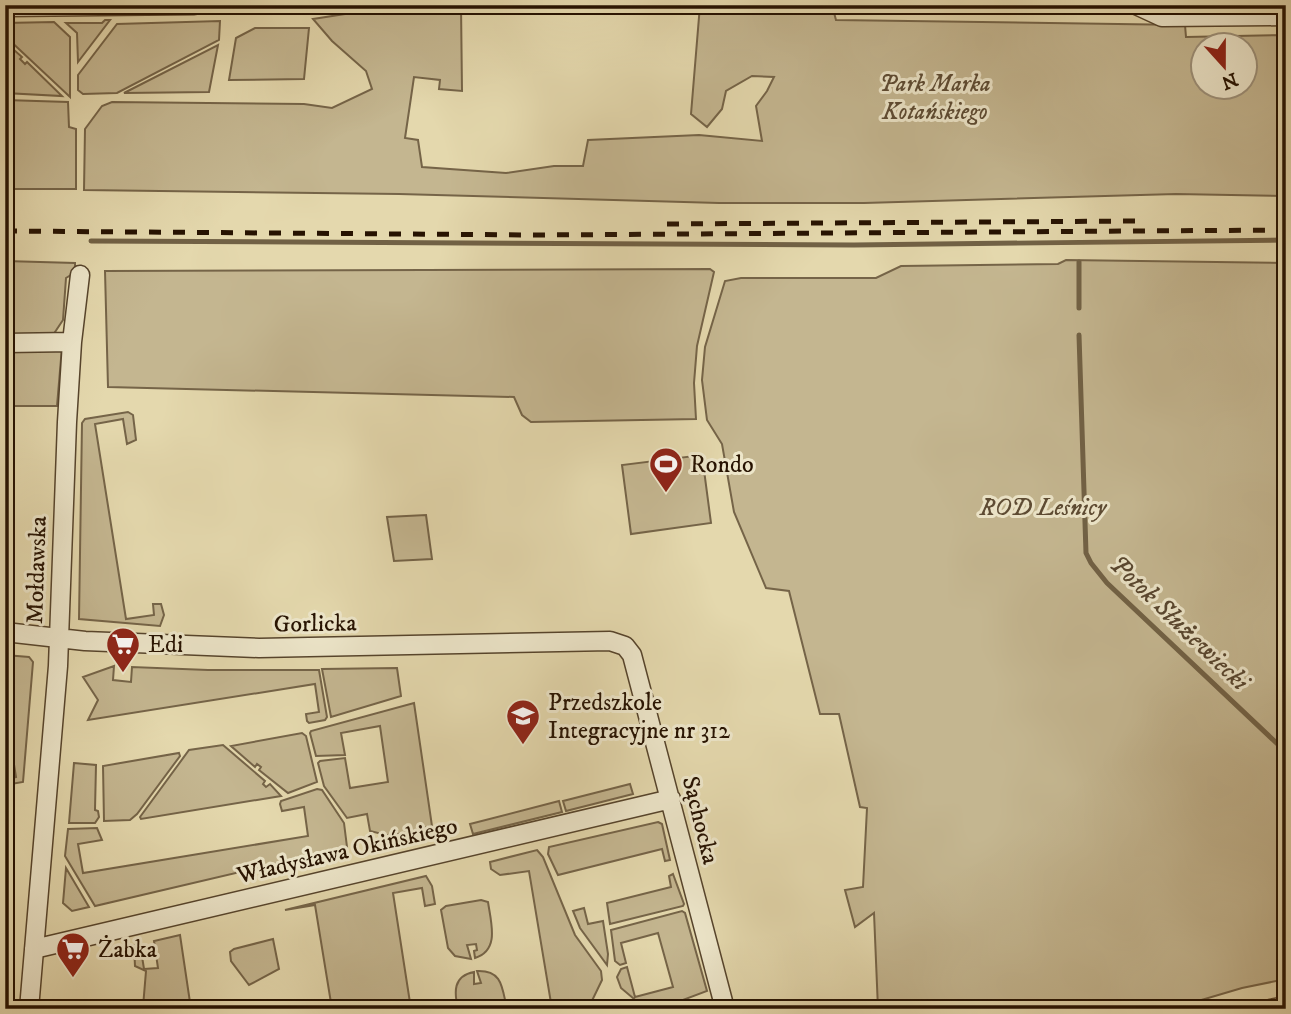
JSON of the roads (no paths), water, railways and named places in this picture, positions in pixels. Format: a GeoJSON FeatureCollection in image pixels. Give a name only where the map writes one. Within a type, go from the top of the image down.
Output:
{"type":"FeatureCollection","features":[{"type":"Feature","properties":{"kind":"street"},"geometry":{"type":"LineString","coordinates":[[5,7],[194,5]]}},
{"type":"Feature","properties":{"kind":"street"},"geometry":{"type":"LineString","coordinates":[[1136,5],[1163,17],[1286,16]]}},
{"type":"Feature","properties":{"kind":"street","name":"Mołdawska"},"geometry":{"type":"LineString","coordinates":[[29,1009],[59,637],[64,475],[72,342],[80,275]]}},
{"type":"Feature","properties":{"kind":"street"},"geometry":{"type":"LineString","coordinates":[[5,342],[72,342]]}},
{"type":"Feature","properties":{"kind":"street","name":"Gorlicka"},"geometry":{"type":"LineString","coordinates":[[5,632],[98,642],[259,648],[610,641],[625,646]]}},
{"type":"Feature","properties":{"kind":"street","name":"Sąchocka"},"geometry":{"type":"LineString","coordinates":[[625,646],[632,655],[725,1009]]}},
{"type":"Feature","properties":{"kind":"street","name":"Władysława Okińskiego"},"geometry":{"type":"LineString","coordinates":[[34,949],[671,799]]}},
{"type":"Feature","properties":{"kind":"street"},"geometry":{"type":"LineString","coordinates":[[1270,1009],[1286,1006]]}},
{"type":"Feature","properties":{"kind":"waterway"},"geometry":{"type":"LineString","coordinates":[[91,241],[854,245],[1286,240]]}},
{"type":"Feature","properties":{"kind":"waterway","name":"Potok Służewiecki"},"geometry":{"type":"LineString","coordinates":[[1079,262],[1079,308]]}},
{"type":"Feature","properties":{"kind":"waterway","name":"Potok Służewiecki"},"geometry":{"type":"LineString","coordinates":[[1079,335],[1086,553],[1107,583],[1286,752]]}},
{"type":"Feature","properties":{"kind":"railway"},"geometry":{"type":"LineString","coordinates":[[667,224],[1139,221]]}},
{"type":"Feature","properties":{"kind":"railway"},"geometry":{"type":"LineString","coordinates":[[5,231],[537,235],[1286,230]]}},
{"type":"Feature","properties":{"kind":"place","name":"Rondo"},"geometry":{"type":"Point","coordinates":[666,494]}},
{"type":"Feature","properties":{"kind":"place","name":"Edi"},"geometry":{"type":"Point","coordinates":[123,674]}},
{"type":"Feature","properties":{"kind":"place","name":"Przedszkole Integracyjne nr 312"},"geometry":{"type":"Point","coordinates":[523,746]}},
{"type":"Feature","properties":{"kind":"place","name":"Żabka"},"geometry":{"type":"Point","coordinates":[73,979]}},
{"type":"Feature","properties":{"kind":"park label","name":"Park Marka Kotańskiego"},"geometry":{"type":"Point","coordinates":[935,97]}},
{"type":"Feature","properties":{"kind":"park label","name":"ROD Leśnicy"},"geometry":{"type":"Point","coordinates":[1043,507]}}]}
